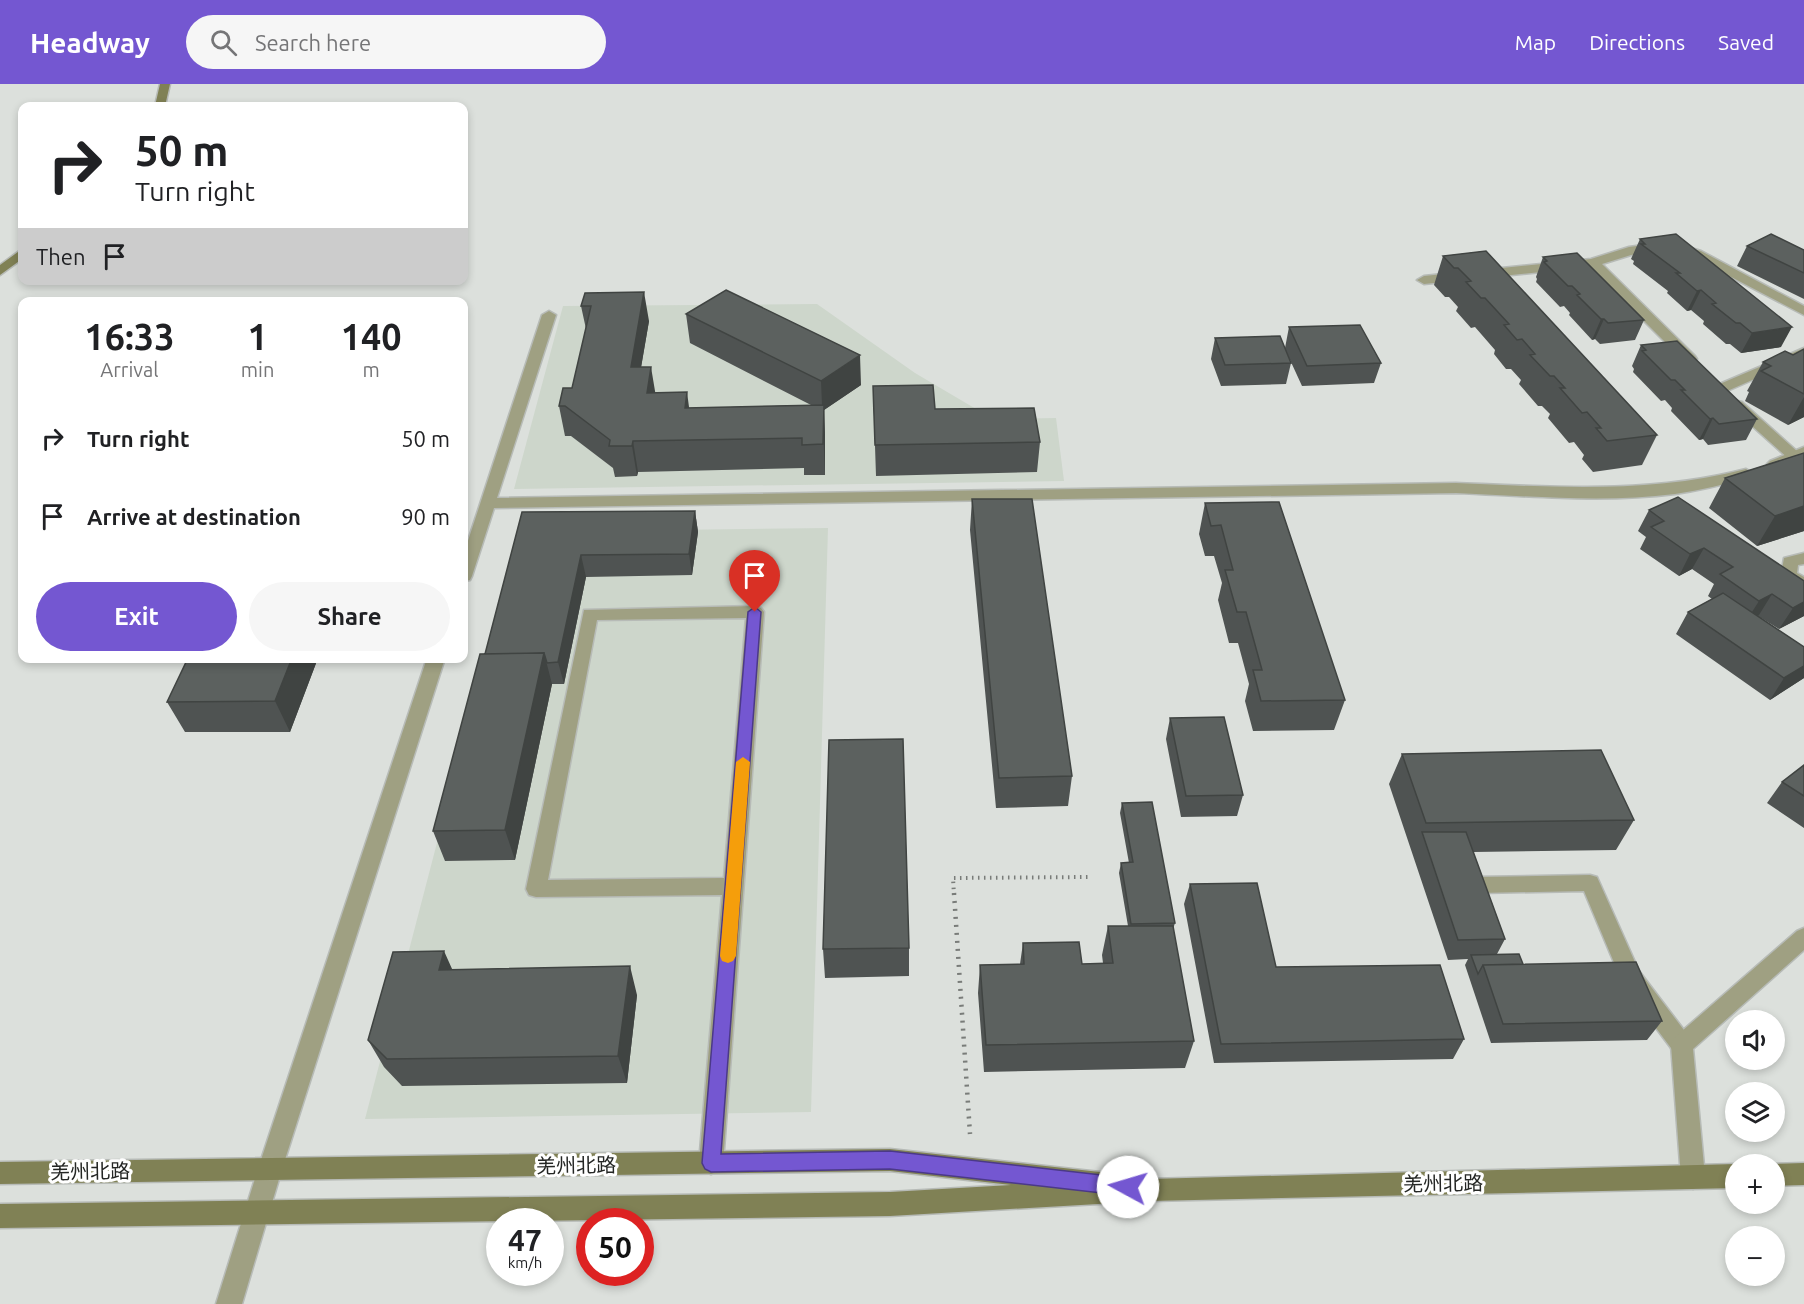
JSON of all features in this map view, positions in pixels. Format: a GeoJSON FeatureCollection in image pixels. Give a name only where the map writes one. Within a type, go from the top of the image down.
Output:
{"type":"FeatureCollection","features":[{"type":"Feature","properties":{"kind":"main road"},"geometry":{"type":"LineString","coordinates":[[160,102],[165,84]]}},
{"type":"Feature","properties":{"kind":"main road"},"geometry":{"type":"LineString","coordinates":[[0,271],[18,256]]}},
{"type":"Feature","properties":{"kind":"main road","name":"羌州北路"},"geometry":{"type":"LineString","coordinates":[[0,1173],[890,1160],[1150,1189]]}},
{"type":"Feature","properties":{"kind":"main road"},"geometry":{"type":"LineString","coordinates":[[1785,1175],[1804,1174]]}},
{"type":"Feature","properties":{"kind":"main road","name":"羌州北路"},"geometry":{"type":"LineString","coordinates":[[0,1216],[890,1204],[1150,1189],[1725,1176]]}},
{"type":"Feature","properties":{"kind":"street"},"geometry":{"type":"LineString","coordinates":[[1424,280],[1593,263],[1629,251],[1656,247],[1697,254],[1804,311]]}},
{"type":"Feature","properties":{"kind":"street"},"geometry":{"type":"LineString","coordinates":[[487,503],[1456,488],[1606,492],[1677,489],[1728,480],[1799,454],[1712,381],[1593,263]]}},
{"type":"Feature","properties":{"kind":"street"},"geometry":{"type":"LineString","coordinates":[[468,563],[549,315]]}},
{"type":"Feature","properties":{"kind":"street"},"geometry":{"type":"LineString","coordinates":[[1712,381],[1804,352]]}},
{"type":"Feature","properties":{"kind":"street"},"geometry":{"type":"LineString","coordinates":[[1804,558],[1790,562],[1789,575],[1804,585]]}},
{"type":"Feature","properties":{"kind":"street"},"geometry":{"type":"LineString","coordinates":[[711,1163],[755,612],[590,614],[536,889],[733,886]]}},
{"type":"Feature","properties":{"kind":"street"},"geometry":{"type":"LineString","coordinates":[[229,1304],[270,1169],[434,663]]}},
{"type":"Feature","properties":{"kind":"street"},"geometry":{"type":"LineString","coordinates":[[1479,885],[1590,883],[1630,977],[1682,1045],[1693,1177]]}},
{"type":"Feature","properties":{"kind":"street"},"geometry":{"type":"LineString","coordinates":[[1682,1045],[1804,937]]}},
{"type":"Feature","properties":{"kind":"path"},"geometry":{"type":"LineString","coordinates":[[972,1169],[953,878],[1089,877]]}},
{"type":"Feature","properties":{"kind":"shaded area"},"geometry":{"type":"Polygon","coordinates":[[[817,304],[915,373],[993,419],[1056,418],[1064,481],[514,489],[563,306],[817,304]]]}},
{"type":"Feature","properties":{"kind":"shaded area"},"geometry":{"type":"Polygon","coordinates":[[[828,528],[811,1112],[365,1119],[518,532],[828,528]]]}},
{"type":"Feature","properties":{"kind":"building"},"geometry":{"type":"Polygon","coordinates":[[[1676,234],[1792,327],[1752,333],[1712,304],[1716,303],[1701,290],[1697,291],[1676,273],[1680,273],[1641,244],[1645,244],[1640,239],[1676,234]]]}},
{"type":"Feature","properties":{"kind":"building"},"geometry":{"type":"Polygon","coordinates":[[[1771,234],[1804,250],[1804,273],[1747,246],[1771,234]]]}},
{"type":"Feature","properties":{"kind":"building"},"geometry":{"type":"Polygon","coordinates":[[[1486,251],[1657,435],[1607,441],[1596,428],[1601,428],[1587,412],[1582,413],[1560,388],[1565,388],[1530,355],[1535,354],[1522,339],[1517,340],[1504,325],[1509,324],[1485,298],[1481,298],[1466,282],[1471,281],[1443,256],[1486,251]]]}},
{"type":"Feature","properties":{"kind":"building"},"geometry":{"type":"Polygon","coordinates":[[[1577,253],[1644,320],[1608,323],[1601,319],[1577,295],[1580,294],[1572,286],[1568,286],[1544,262],[1547,261],[1543,257],[1577,253]]]}},
{"type":"Feature","properties":{"kind":"building"},"geometry":{"type":"Polygon","coordinates":[[[726,290],[860,355],[821,381],[686,314],[726,290]]]}},
{"type":"Feature","properties":{"kind":"building"},"geometry":{"type":"Polygon","coordinates":[[[644,292],[631,367],[651,367],[647,393],[687,392],[685,408],[824,405],[823,444],[802,445],[802,438],[633,441],[632,446],[609,446],[610,440],[565,406],[559,406],[563,388],[572,388],[591,306],[581,306],[585,293],[644,292]]]}},
{"type":"Feature","properties":{"kind":"building"},"geometry":{"type":"Polygon","coordinates":[[[1360,325],[1381,363],[1307,366],[1289,327],[1360,325]]]}},
{"type":"Feature","properties":{"kind":"building"},"geometry":{"type":"Polygon","coordinates":[[[1280,336],[1291,363],[1225,365],[1215,338],[1280,336]]]}},
{"type":"Feature","properties":{"kind":"building"},"geometry":{"type":"Polygon","coordinates":[[[1677,341],[1757,419],[1719,424],[1713,418],[1710,419],[1681,390],[1685,390],[1675,380],[1671,380],[1642,351],[1646,350],[1641,345],[1677,341]]]}},
{"type":"Feature","properties":{"kind":"building"},"geometry":{"type":"Polygon","coordinates":[[[1804,349],[1804,394],[1761,371],[1771,366],[1763,362],[1785,351],[1793,355],[1804,349]]]}},
{"type":"Feature","properties":{"kind":"building"},"geometry":{"type":"Polygon","coordinates":[[[933,385],[935,409],[1034,408],[1040,442],[875,445],[873,386],[933,385]]]}},
{"type":"Feature","properties":{"kind":"building"},"geometry":{"type":"Polygon","coordinates":[[[1804,453],[1804,506],[1775,516],[1725,478],[1804,453]]]}},
{"type":"Feature","properties":{"kind":"building"},"geometry":{"type":"Polygon","coordinates":[[[1678,497],[1804,581],[1804,602],[1793,608],[1772,594],[1759,601],[1720,574],[1733,567],[1704,548],[1690,554],[1651,527],[1664,521],[1649,510],[1678,497]]]}},
{"type":"Feature","properties":{"kind":"building"},"geometry":{"type":"Polygon","coordinates":[[[972,499],[1032,499],[1072,776],[999,778],[972,499]]]}},
{"type":"Feature","properties":{"kind":"building"},"geometry":{"type":"Polygon","coordinates":[[[1279,502],[1345,700],[1261,701],[1253,670],[1262,670],[1246,612],[1237,612],[1225,570],[1233,570],[1221,525],[1211,526],[1205,503],[1279,502]]]}},
{"type":"Feature","properties":{"kind":"building"},"geometry":{"type":"Polygon","coordinates":[[[695,511],[689,554],[581,555],[558,662],[547,663],[544,653],[485,654],[522,512],[695,511]]]}},
{"type":"Feature","properties":{"kind":"building"},"geometry":{"type":"Polygon","coordinates":[[[1723,593],[1804,647],[1804,666],[1784,678],[1688,612],[1723,593]]]}},
{"type":"Feature","properties":{"kind":"building"},"geometry":{"type":"Polygon","coordinates":[[[544,653],[505,830],[433,831],[480,654],[544,653]]]}},
{"type":"Feature","properties":{"kind":"building"},"geometry":{"type":"Polygon","coordinates":[[[186,663],[290,663],[275,701],[167,702],[186,663]]]}},
{"type":"Feature","properties":{"kind":"building"},"geometry":{"type":"Polygon","coordinates":[[[1224,717],[1243,795],[1186,796],[1170,718],[1224,717]]]}},
{"type":"Feature","properties":{"kind":"building"},"geometry":{"type":"Polygon","coordinates":[[[903,739],[909,948],[823,949],[829,740],[903,739]]]}},
{"type":"Feature","properties":{"kind":"building"},"geometry":{"type":"Polygon","coordinates":[[[1601,750],[1634,820],[1426,823],[1402,754],[1601,750]]]}},
{"type":"Feature","properties":{"kind":"building"},"geometry":{"type":"Polygon","coordinates":[[[1804,765],[1804,796],[1782,782],[1804,765]]]}},
{"type":"Feature","properties":{"kind":"building"},"geometry":{"type":"Polygon","coordinates":[[[1152,802],[1175,923],[1131,924],[1121,863],[1133,862],[1122,803],[1152,802]]]}},
{"type":"Feature","properties":{"kind":"building"},"geometry":{"type":"Polygon","coordinates":[[[1422,832],[1466,832],[1505,939],[1458,940],[1422,832]]]}},
{"type":"Feature","properties":{"kind":"building"},"geometry":{"type":"Polygon","coordinates":[[[1257,883],[1276,967],[1440,965],[1464,1039],[1221,1044],[1190,884],[1257,883]]]}},
{"type":"Feature","properties":{"kind":"building"},"geometry":{"type":"Polygon","coordinates":[[[1108,926],[1173,926],[1194,1041],[986,1045],[980,965],[1024,964],[1023,943],[1079,942],[1082,964],[1113,963],[1108,926]]]}},
{"type":"Feature","properties":{"kind":"building"},"geometry":{"type":"Polygon","coordinates":[[[444,951],[439,970],[630,966],[618,1056],[387,1059],[368,1040],[393,952],[444,951]]]}},
{"type":"Feature","properties":{"kind":"building"},"geometry":{"type":"Polygon","coordinates":[[[1519,954],[1523,964],[1483,965],[1478,974],[1471,955],[1519,954]]]}},
{"type":"Feature","properties":{"kind":"building"},"geometry":{"type":"Polygon","coordinates":[[[1636,962],[1662,1021],[1503,1024],[1483,965],[1636,962]]]}},
{"type":"Feature","properties":{"kind":"slow traffic"},"geometry":{"type":"LineString","coordinates":[[728,956],[743,762]]}},
{"type":"Feature","properties":{"kind":"route"},"geometry":{"type":"LineString","coordinates":[[755,612],[711,1163],[890,1160],[1128,1187]]}}]}
